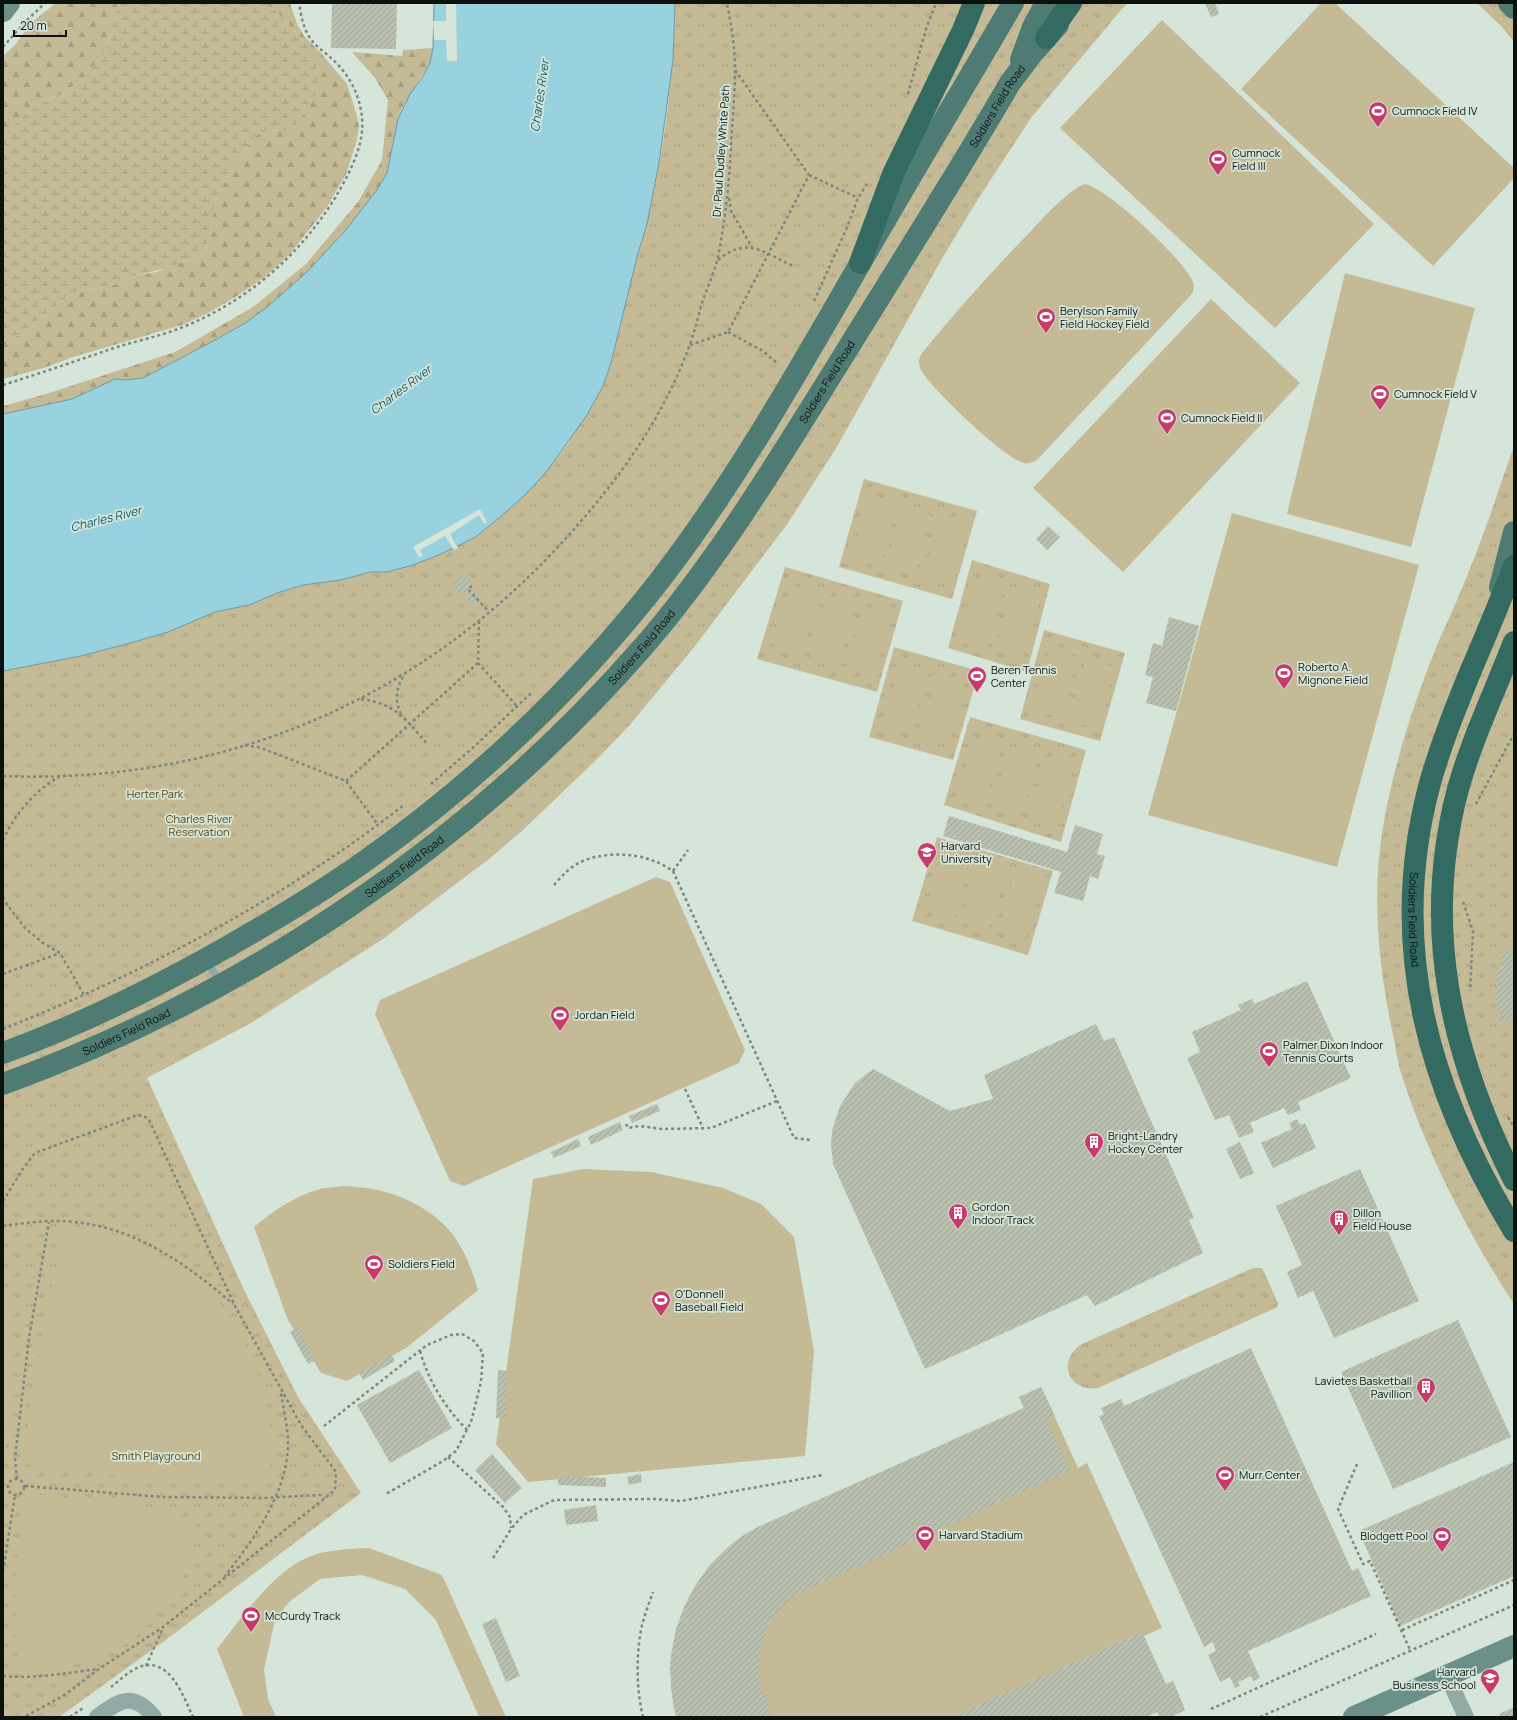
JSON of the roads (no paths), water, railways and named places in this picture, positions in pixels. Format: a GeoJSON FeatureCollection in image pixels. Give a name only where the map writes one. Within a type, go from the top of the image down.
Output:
{"type":"FeatureCollection","features":[{"type":"Feature","properties":{"kind":"highway"},"geometry":{"type":"LineString","coordinates":[[860,263],[892,174],[964,30],[974,3]]}},
{"type":"Feature","properties":{"kind":"highway"},"geometry":{"type":"LineString","coordinates":[[1046,38],[1070,3]]}},
{"type":"Feature","properties":{"kind":"highway"},"geometry":{"type":"LineString","coordinates":[[1490,623],[1514,566]]}},
{"type":"Feature","properties":{"kind":"highway","name":"Soldiers Field Road"},"geometry":{"type":"LineString","coordinates":[[1490,623],[1449,725],[1430,784],[1417,847],[1413,894],[1414,932],[1415,956],[1421,1004],[1429,1042],[1440,1079],[1469,1148],[1512,1230]]}},
{"type":"Feature","properties":{"kind":"highway"},"geometry":{"type":"LineString","coordinates":[[1514,642],[1472,746],[1462,776],[1451,822],[1443,884],[1442,919],[1443,955],[1452,1017],[1469,1075],[1490,1128],[1514,1180]]}},
{"type":"Feature","properties":{"kind":"highway"},"geometry":{"type":"LineString","coordinates":[[1490,1128],[1514,1161]]}},
{"type":"Feature","properties":{"kind":"main road"},"geometry":{"type":"LineString","coordinates":[[3,11],[9,3]]}},
{"type":"Feature","properties":{"kind":"main road"},"geometry":{"type":"LineString","coordinates":[[3,1053],[81,1021],[137,995],[206,959],[327,887],[401,835],[430,812],[479,771],[559,695],[635,610],[681,552],[723,493],[800,368],[860,263],[1014,3]]}},
{"type":"Feature","properties":{"kind":"main road"},"geometry":{"type":"LineString","coordinates":[[1015,76],[1033,27],[1046,3]]}},
{"type":"Feature","properties":{"kind":"main road","name":"Soldiers Field Road"},"geometry":{"type":"LineString","coordinates":[[3,1084],[49,1067],[129,1032],[221,985],[262,962],[337,915],[452,832],[551,744],[645,645],[702,574],[757,494],[1015,76],[1046,38],[1081,3]]}},
{"type":"Feature","properties":{"kind":"main road"},"geometry":{"type":"LineString","coordinates":[[1509,3],[1514,8]]}},
{"type":"Feature","properties":{"kind":"main road","name":"Soldiers Field Road"},"geometry":{"type":"LineString","coordinates":[[1490,623],[1514,532]]}},
{"type":"Feature","properties":{"kind":"main road"},"geometry":{"type":"LineString","coordinates":[[1354,1717],[1514,1646]]}},
{"type":"Feature","properties":{"kind":"street"},"geometry":{"type":"LineString","coordinates":[[1447,1676],[1466,1717]]}},
{"type":"Feature","properties":{"kind":"street"},"geometry":{"type":"LineString","coordinates":[[98,1717],[115,1704],[129,1700],[141,1704],[154,1717]]}},
{"type":"Feature","properties":{"kind":"lane"},"geometry":{"type":"LineString","coordinates":[[206,959],[221,985]]}},
{"type":"Feature","properties":{"kind":"water","name":"Charles River"},"geometry":{"type":"Polygon","coordinates":[[[434,3],[675,3],[673,60],[659,163],[647,224],[638,253],[611,363],[603,386],[587,415],[547,471],[526,494],[474,538],[441,554],[413,565],[387,572],[370,572],[341,580],[303,585],[280,592],[249,605],[215,612],[168,632],[134,642],[81,656],[3,671],[3,414],[72,399],[115,379],[126,380],[143,378],[245,323],[266,308],[307,272],[345,231],[377,190],[387,173],[398,119],[410,94],[422,78],[430,63],[433,48],[434,3]]]}},
{"type":"Feature","properties":{"kind":"place","name":"Cumnock Field IV"},"geometry":{"type":"Point","coordinates":[1378,128]}},
{"type":"Feature","properties":{"kind":"place","name":"Cumnock Field III"},"geometry":{"type":"Point","coordinates":[1218,176]}},
{"type":"Feature","properties":{"kind":"place","name":"Berylson Family Field Hockey Field"},"geometry":{"type":"Point","coordinates":[1046,334]}},
{"type":"Feature","properties":{"kind":"place","name":"Cumnock Field V"},"geometry":{"type":"Point","coordinates":[1380,411]}},
{"type":"Feature","properties":{"kind":"place","name":"Cumnock Field II"},"geometry":{"type":"Point","coordinates":[1167,435]}},
{"type":"Feature","properties":{"kind":"place","name":"Roberto A. Mignone Field"},"geometry":{"type":"Point","coordinates":[1284,690]}},
{"type":"Feature","properties":{"kind":"place","name":"Beren Tennis Center"},"geometry":{"type":"Point","coordinates":[977,693]}},
{"type":"Feature","properties":{"kind":"place","name":"Harvard University"},"geometry":{"type":"Point","coordinates":[927,869]}},
{"type":"Feature","properties":{"kind":"place","name":"Jordan Field"},"geometry":{"type":"Point","coordinates":[560,1032]}},
{"type":"Feature","properties":{"kind":"place","name":"Palmer Dixon Indoor Tennis Courts"},"geometry":{"type":"Point","coordinates":[1269,1068]}},
{"type":"Feature","properties":{"kind":"place","name":"Bright-Landry Hockey Center"},"geometry":{"type":"Point","coordinates":[1094,1159]}},
{"type":"Feature","properties":{"kind":"place","name":"Gordon Indoor Track"},"geometry":{"type":"Point","coordinates":[958,1230]}},
{"type":"Feature","properties":{"kind":"place","name":"Dillon Field House"},"geometry":{"type":"Point","coordinates":[1339,1236]}},
{"type":"Feature","properties":{"kind":"place","name":"Soldiers Field"},"geometry":{"type":"Point","coordinates":[374,1281]}},
{"type":"Feature","properties":{"kind":"place","name":"O'Donnell Baseball Field"},"geometry":{"type":"Point","coordinates":[661,1317]}},
{"type":"Feature","properties":{"kind":"place","name":"Lavietes Basketball Pavillion"},"geometry":{"type":"Point","coordinates":[1426,1404]}},
{"type":"Feature","properties":{"kind":"place","name":"Murr Center"},"geometry":{"type":"Point","coordinates":[1225,1492]}},
{"type":"Feature","properties":{"kind":"place","name":"Harvard Stadium"},"geometry":{"type":"Point","coordinates":[925,1552]}},
{"type":"Feature","properties":{"kind":"place","name":"Blodgett Pool"},"geometry":{"type":"Point","coordinates":[1442,1553]}},
{"type":"Feature","properties":{"kind":"place","name":"McCurdy Track"},"geometry":{"type":"Point","coordinates":[251,1633]}},
{"type":"Feature","properties":{"kind":"place","name":"Harvard Business School"},"geometry":{"type":"Point","coordinates":[1490,1695]}},
{"type":"Feature","properties":{"kind":"park label","name":"Herter Park"},"geometry":{"type":"Point","coordinates":[155,794]}},
{"type":"Feature","properties":{"kind":"park label","name":"Charles River Reservation"},"geometry":{"type":"Point","coordinates":[199,825]}},
{"type":"Feature","properties":{"kind":"park label","name":"Smith Playground"},"geometry":{"type":"Point","coordinates":[156,1456]}}]}
